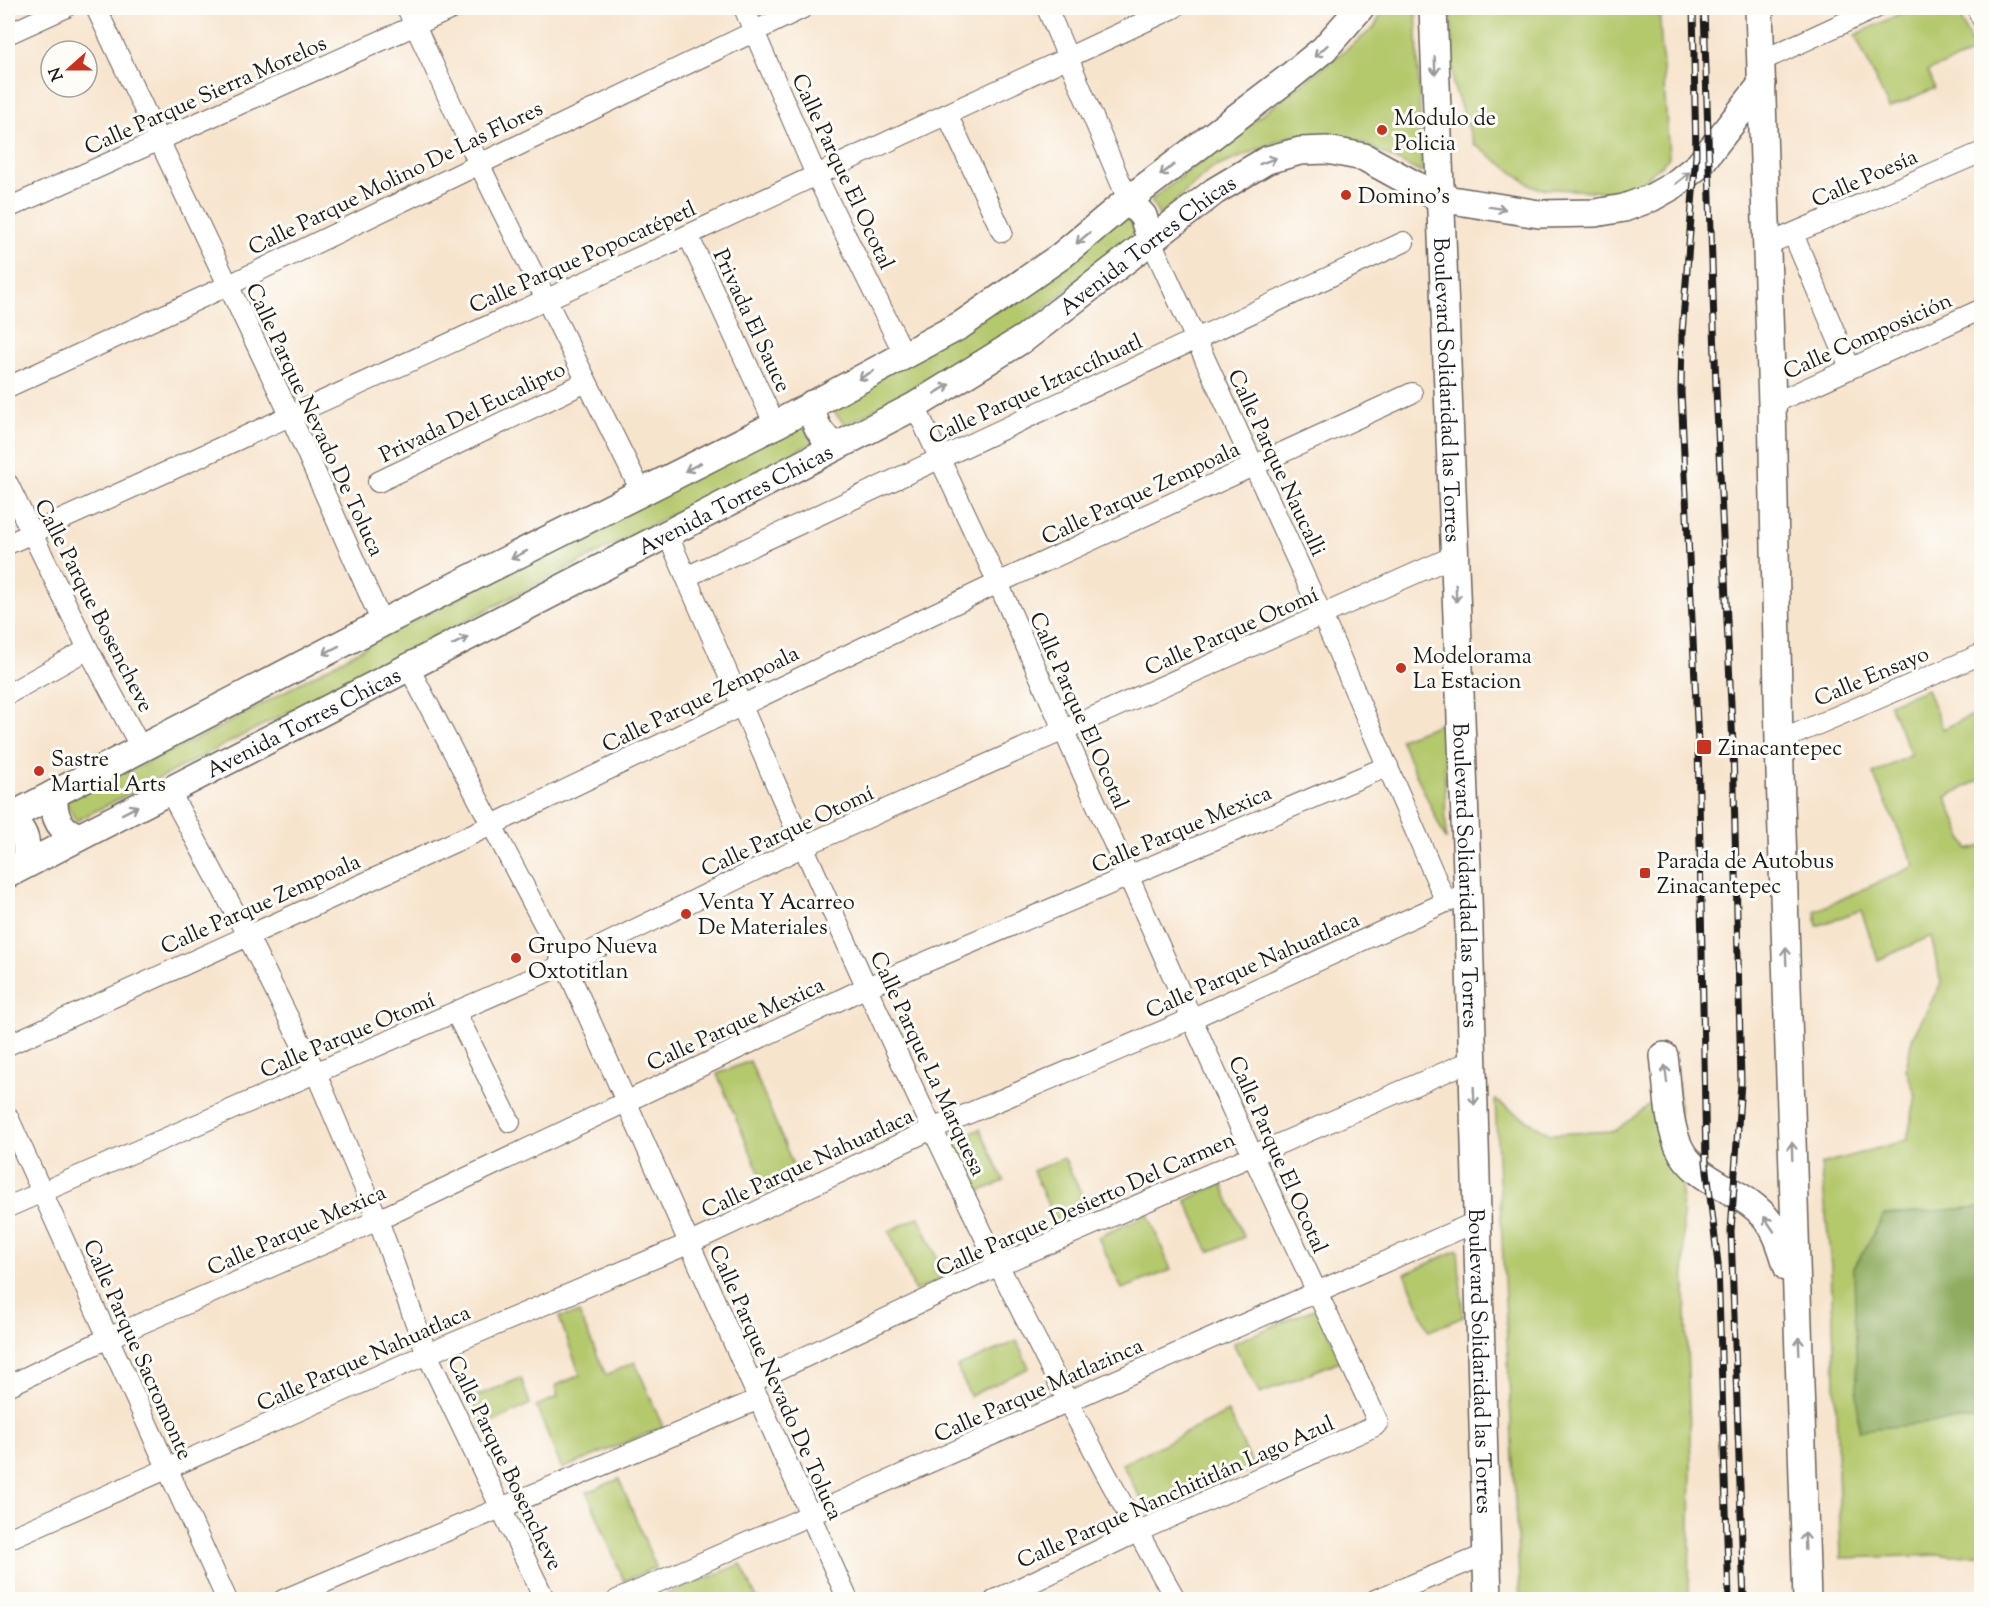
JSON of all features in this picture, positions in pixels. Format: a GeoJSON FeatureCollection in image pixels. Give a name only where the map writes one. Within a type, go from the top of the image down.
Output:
{"type":"FeatureCollection","features":[{"type":"Feature","properties":{"kind":"main road","name":"Avenida Torres Chicas"},"geometry":{"type":"LineString","coordinates":[[8,820],[382,623],[775,425],[993,305],[1061,256],[1128,200],[1324,49],[1360,8]]}},
{"type":"Feature","properties":{"kind":"main road","name":"Boulevard Solidaridad las Torres"},"geometry":{"type":"LineString","coordinates":[[1433,8],[1454,556],[1457,899],[1473,1060],[1488,1599]]}},
{"type":"Feature","properties":{"kind":"main road"},"geometry":{"type":"LineString","coordinates":[[1760,8],[1779,741],[1808,1599]]}},
{"type":"Feature","properties":{"kind":"main road","name":"Avenida Torres Chicas"},"geometry":{"type":"LineString","coordinates":[[16,869],[915,406],[1026,337],[1239,176],[1267,160],[1300,151],[1327,150],[1364,158],[1439,198],[1539,214],[1595,213],[1624,208],[1651,198],[1674,185],[1699,165],[1762,73]]}},
{"type":"Feature","properties":{"kind":"main road"},"geometry":{"type":"LineString","coordinates":[[1128,200],[1143,216],[1151,241]]}},
{"type":"Feature","properties":{"kind":"main road"},"geometry":{"type":"LineString","coordinates":[[812,404],[812,413],[822,434],[836,446]]}},
{"type":"Feature","properties":{"kind":"main road"},"geometry":{"type":"LineString","coordinates":[[54,794],[54,812],[59,822],[65,831],[78,836]]}},
{"type":"Feature","properties":{"kind":"main road"},"geometry":{"type":"LineString","coordinates":[[8,820],[18,826],[27,850],[16,869]]}},
{"type":"Feature","properties":{"kind":"main road"},"geometry":{"type":"LineString","coordinates":[[1664,1056],[1674,1135],[1679,1147],[1701,1173],[1755,1207],[1769,1221],[1778,1239],[1797,1298]]}},
{"type":"Feature","properties":{"kind":"street"},"geometry":{"type":"LineString","coordinates":[[8,34],[66,8]]}},
{"type":"Feature","properties":{"kind":"street","name":"Calle Parque Nevado De Toluca"},"geometry":{"type":"LineString","coordinates":[[96,8],[290,415],[382,623]]}},
{"type":"Feature","properties":{"kind":"street","name":"Calle Parque Sierra Morelos"},"geometry":{"type":"LineString","coordinates":[[8,208],[160,141],[411,16],[454,8]]}},
{"type":"Feature","properties":{"kind":"street","name":"Calle Parque El Ocotal"},"geometry":{"type":"LineString","coordinates":[[744,8],[816,175],[904,354]]}},
{"type":"Feature","properties":{"kind":"street","name":"Calle Parque Molino De Las Flores"},"geometry":{"type":"LineString","coordinates":[[8,387],[229,285],[753,29],[803,8]]}},
{"type":"Feature","properties":{"kind":"street"},"geometry":{"type":"LineString","coordinates":[[1047,8],[1128,200]]}},
{"type":"Feature","properties":{"kind":"street","name":"Calle Parque Popocatépetl"},"geometry":{"type":"LineString","coordinates":[[8,544],[688,235],[1174,8]]}},
{"type":"Feature","properties":{"kind":"street"},"geometry":{"type":"LineString","coordinates":[[1762,73],[1876,8]]}},
{"type":"Feature","properties":{"kind":"street"},"geometry":{"type":"LineString","coordinates":[[1977,8],[1982,19]]}},
{"type":"Feature","properties":{"kind":"street"},"geometry":{"type":"LineString","coordinates":[[411,16],[479,164],[642,493]]}},
{"type":"Feature","properties":{"kind":"street"},"geometry":{"type":"LineString","coordinates":[[947,114],[1002,232]]}},
{"type":"Feature","properties":{"kind":"street","name":"Calle Poesía"},"geometry":{"type":"LineString","coordinates":[[1766,245],[1982,152]]}},
{"type":"Feature","properties":{"kind":"street"},"geometry":{"type":"LineString","coordinates":[[1793,234],[1850,368]]}},
{"type":"Feature","properties":{"kind":"street","name":"Privada El Sauce"},"geometry":{"type":"LineString","coordinates":[[688,235],[775,425]]}},
{"type":"Feature","properties":{"kind":"street","name":"Calle Parque Naucalli"},"geometry":{"type":"LineString","coordinates":[[1151,241],[1322,615],[1388,766],[1457,899]]}},
{"type":"Feature","properties":{"kind":"street","name":"Calle Parque Iztaccíhuatl"},"geometry":{"type":"LineString","coordinates":[[686,577],[1404,242]]}},
{"type":"Feature","properties":{"kind":"street","name":"Calle Composición"},"geometry":{"type":"LineString","coordinates":[[1772,404],[1982,309]]}},
{"type":"Feature","properties":{"kind":"street","name":"Privada Del Eucalipto"},"geometry":{"type":"LineString","coordinates":[[378,482],[586,382]]}},
{"type":"Feature","properties":{"kind":"street","name":"Calle Parque Zempoala"},"geometry":{"type":"LineString","coordinates":[[8,1045],[492,825],[998,583],[1412,393]]}},
{"type":"Feature","properties":{"kind":"street","name":"Calle Parque El Ocotal"},"geometry":{"type":"LineString","coordinates":[[915,406],[941,457],[998,583],[1252,1154],[1378,1422],[1375,1426]]}},
{"type":"Feature","properties":{"kind":"street","name":"Calle Parque Bosencheve"},"geometry":{"type":"LineString","coordinates":[[8,484],[88,649],[141,748]]}},
{"type":"Feature","properties":{"kind":"street","name":"Calle Parque La Marquesa"},"geometry":{"type":"LineString","coordinates":[[667,533],[867,987],[997,1266],[1067,1403],[1176,1599]]}},
{"type":"Feature","properties":{"kind":"street","name":"Calle Parque Otomí"},"geometry":{"type":"LineString","coordinates":[[8,1207],[565,964],[804,846],[1454,556]]}},
{"type":"Feature","properties":{"kind":"street"},"geometry":{"type":"LineString","coordinates":[[8,694],[88,649]]}},
{"type":"Feature","properties":{"kind":"street","name":"Calle Ensayo"},"geometry":{"type":"LineString","coordinates":[[1779,741],[1982,654]]}},
{"type":"Feature","properties":{"kind":"street","name":"Calle Parque Nevado De Toluca"},"geometry":{"type":"LineString","coordinates":[[408,668],[565,964],[848,1599]]}},
{"type":"Feature","properties":{"kind":"street","name":"Calle Parque Mexica"},"geometry":{"type":"LineString","coordinates":[[8,1386],[108,1338],[378,1220],[867,987],[1388,766]]}},
{"type":"Feature","properties":{"kind":"street","name":"Calle Parque Bosencheve"},"geometry":{"type":"LineString","coordinates":[[169,790],[247,935],[316,1072],[378,1220],[427,1354],[504,1509],[545,1599]]}},
{"type":"Feature","properties":{"kind":"street","name":"Calle Parque Nahuatlaca"},"geometry":{"type":"LineString","coordinates":[[8,1539],[427,1354],[688,1244],[932,1129],[1191,1018],[1457,899]]}},
{"type":"Feature","properties":{"kind":"street"},"geometry":{"type":"LineString","coordinates":[[456,1013],[510,1122]]}},
{"type":"Feature","properties":{"kind":"street","name":"Calle Parque Desierto Del Carmen"},"geometry":{"type":"LineString","coordinates":[[283,1599],[504,1509],[756,1390],[997,1266],[1473,1060]]}},
{"type":"Feature","properties":{"kind":"street","name":"Calle Parque Sacromonte"},"geometry":{"type":"LineString","coordinates":[[8,1117],[166,1470],[227,1599]]}},
{"type":"Feature","properties":{"kind":"street","name":"Calle Parque Matlazinca"},"geometry":{"type":"LineString","coordinates":[[617,1599],[1478,1221]]}},
{"type":"Feature","properties":{"kind":"street","name":"Calle Parque Nanchititlán Lago Azul"},"geometry":{"type":"LineString","coordinates":[[995,1599],[1137,1532],[1375,1426]]}},
{"type":"Feature","properties":{"kind":"street"},"geometry":{"type":"LineString","coordinates":[[1375,1599],[1487,1554]]}},
{"type":"Feature","properties":{"kind":"green space"},"geometry":{"type":"Polygon","coordinates":[[[1384,8],[1416,8],[1422,173],[1354,139],[1291,136],[1211,169],[1159,216],[1151,200],[1374,28],[1384,8]]]}},
{"type":"Feature","properties":{"kind":"green space"},"geometry":{"type":"Polygon","coordinates":[[[1451,8],[1659,8],[1669,158],[1630,193],[1535,188],[1474,144],[1453,85],[1451,8]]]}},
{"type":"Feature","properties":{"kind":"green space"},"geometry":{"type":"Polygon","coordinates":[[[1912,8],[1956,8],[1975,52],[1928,71],[1935,88],[1889,108],[1855,35],[1912,8]]]}},
{"type":"Feature","properties":{"kind":"green space"},"geometry":{"type":"Polygon","coordinates":[[[1127,215],[1137,231],[1021,328],[846,425],[831,409],[1127,215]]]}},
{"type":"Feature","properties":{"kind":"green space"},"geometry":{"type":"Polygon","coordinates":[[[803,421],[816,441],[76,821],[65,801],[211,732],[409,623],[803,421]]]}},
{"type":"Feature","properties":{"kind":"green space"},"geometry":{"type":"Polygon","coordinates":[[[1927,689],[1943,729],[1981,711],[1981,779],[1946,797],[1968,850],[1982,846],[1981,1554],[1841,1558],[1831,1267],[1821,1164],[1907,1140],[1916,1096],[1906,1069],[1912,1039],[1941,983],[1931,936],[1878,960],[1861,910],[1817,926],[1815,911],[1915,866],[1873,774],[1911,755],[1889,704],[1927,689]]]}},
{"type":"Feature","properties":{"kind":"green space"},"geometry":{"type":"Polygon","coordinates":[[[1444,722],[1446,840],[1400,739],[1444,722]]]}},
{"type":"Feature","properties":{"kind":"green space"},"geometry":{"type":"Polygon","coordinates":[[[750,1061],[798,1177],[768,1193],[717,1074],[750,1061]]]}},
{"type":"Feature","properties":{"kind":"green space"},"geometry":{"type":"Polygon","coordinates":[[[1678,1083],[1691,1462],[1689,1599],[1520,1599],[1495,1100],[1550,1134],[1615,1131],[1678,1083]]]}},
{"type":"Feature","properties":{"kind":"green space"},"geometry":{"type":"Polygon","coordinates":[[[980,1129],[1004,1181],[978,1192],[953,1141],[980,1129]]]}},
{"type":"Feature","properties":{"kind":"green space"},"geometry":{"type":"Polygon","coordinates":[[[1064,1158],[1091,1213],[1056,1223],[1033,1171],[1064,1158]]]}},
{"type":"Feature","properties":{"kind":"green space"},"geometry":{"type":"Polygon","coordinates":[[[1222,1183],[1244,1237],[1209,1252],[1186,1200],[1222,1183]]]}},
{"type":"Feature","properties":{"kind":"green space"},"geometry":{"type":"Polygon","coordinates":[[[1981,1207],[1981,1418],[1858,1430],[1854,1268],[1884,1215],[1981,1207]]]}},
{"type":"Feature","properties":{"kind":"green space"},"geometry":{"type":"Polygon","coordinates":[[[1148,1214],[1171,1270],[1122,1289],[1098,1237],[1148,1214]]]}},
{"type":"Feature","properties":{"kind":"green space"},"geometry":{"type":"Polygon","coordinates":[[[919,1217],[946,1277],[915,1291],[889,1231],[919,1217]]]}},
{"type":"Feature","properties":{"kind":"green space"},"geometry":{"type":"Polygon","coordinates":[[[1458,1250],[1463,1317],[1429,1331],[1405,1274],[1458,1250]]]}},
{"type":"Feature","properties":{"kind":"green space"},"geometry":{"type":"Polygon","coordinates":[[[1316,1308],[1342,1360],[1260,1394],[1233,1343],[1316,1308]]]}},
{"type":"Feature","properties":{"kind":"green space"},"geometry":{"type":"Polygon","coordinates":[[[579,1313],[606,1375],[635,1362],[663,1427],[562,1469],[536,1406],[558,1397],[555,1386],[580,1375],[559,1317],[579,1313]]]}},
{"type":"Feature","properties":{"kind":"green space"},"geometry":{"type":"Polygon","coordinates":[[[1017,1341],[1029,1368],[970,1396],[957,1367],[1017,1341]]]}},
{"type":"Feature","properties":{"kind":"green space"},"geometry":{"type":"Polygon","coordinates":[[[521,1378],[530,1404],[482,1428],[472,1398],[521,1378]]]}},
{"type":"Feature","properties":{"kind":"green space"},"geometry":{"type":"Polygon","coordinates":[[[1228,1412],[1254,1468],[1149,1514],[1122,1464],[1228,1412]]]}},
{"type":"Feature","properties":{"kind":"green space"},"geometry":{"type":"Polygon","coordinates":[[[619,1479],[656,1567],[624,1581],[587,1492],[619,1479]]]}},
{"type":"Feature","properties":{"kind":"green space"},"geometry":{"type":"Polygon","coordinates":[[[741,1564],[757,1599],[670,1599],[667,1594],[741,1564]]]}},
{"type":"Feature","properties":{"kind":"railway"},"geometry":{"type":"LineString","coordinates":[[1693,8],[1696,154],[1682,334],[1681,392],[1698,743],[1706,1162],[1718,1264],[1729,1600]]}},
{"type":"Feature","properties":{"kind":"railway"},"geometry":{"type":"LineString","coordinates":[[1704,8],[1716,389],[1733,746],[1741,1082],[1731,1231],[1744,1600]]}},
{"type":"Feature","properties":{"kind":"place","name":"Modulo de Policia"},"geometry":{"type":"Point","coordinates":[1382,130]}},
{"type":"Feature","properties":{"kind":"place","name":"Domino's"},"geometry":{"type":"Point","coordinates":[1346,195]}},
{"type":"Feature","properties":{"kind":"place","name":"Modelorama La Estacion"},"geometry":{"type":"Point","coordinates":[1401,668]}},
{"type":"Feature","properties":{"kind":"place","name":"Zinacantepec"},"geometry":{"type":"Point","coordinates":[1704,747]}},
{"type":"Feature","properties":{"kind":"place","name":"Sastre Martial Arts"},"geometry":{"type":"Point","coordinates":[39,771]}},
{"type":"Feature","properties":{"kind":"place","name":"Parada de Autobus Zinacantepec"},"geometry":{"type":"Point","coordinates":[1645,873]}},
{"type":"Feature","properties":{"kind":"place","name":"Venta Y Acarreo De Materiales"},"geometry":{"type":"Point","coordinates":[686,914]}},
{"type":"Feature","properties":{"kind":"place","name":"Grupo Nueva Oxtotitlan"},"geometry":{"type":"Point","coordinates":[516,958]}}]}
